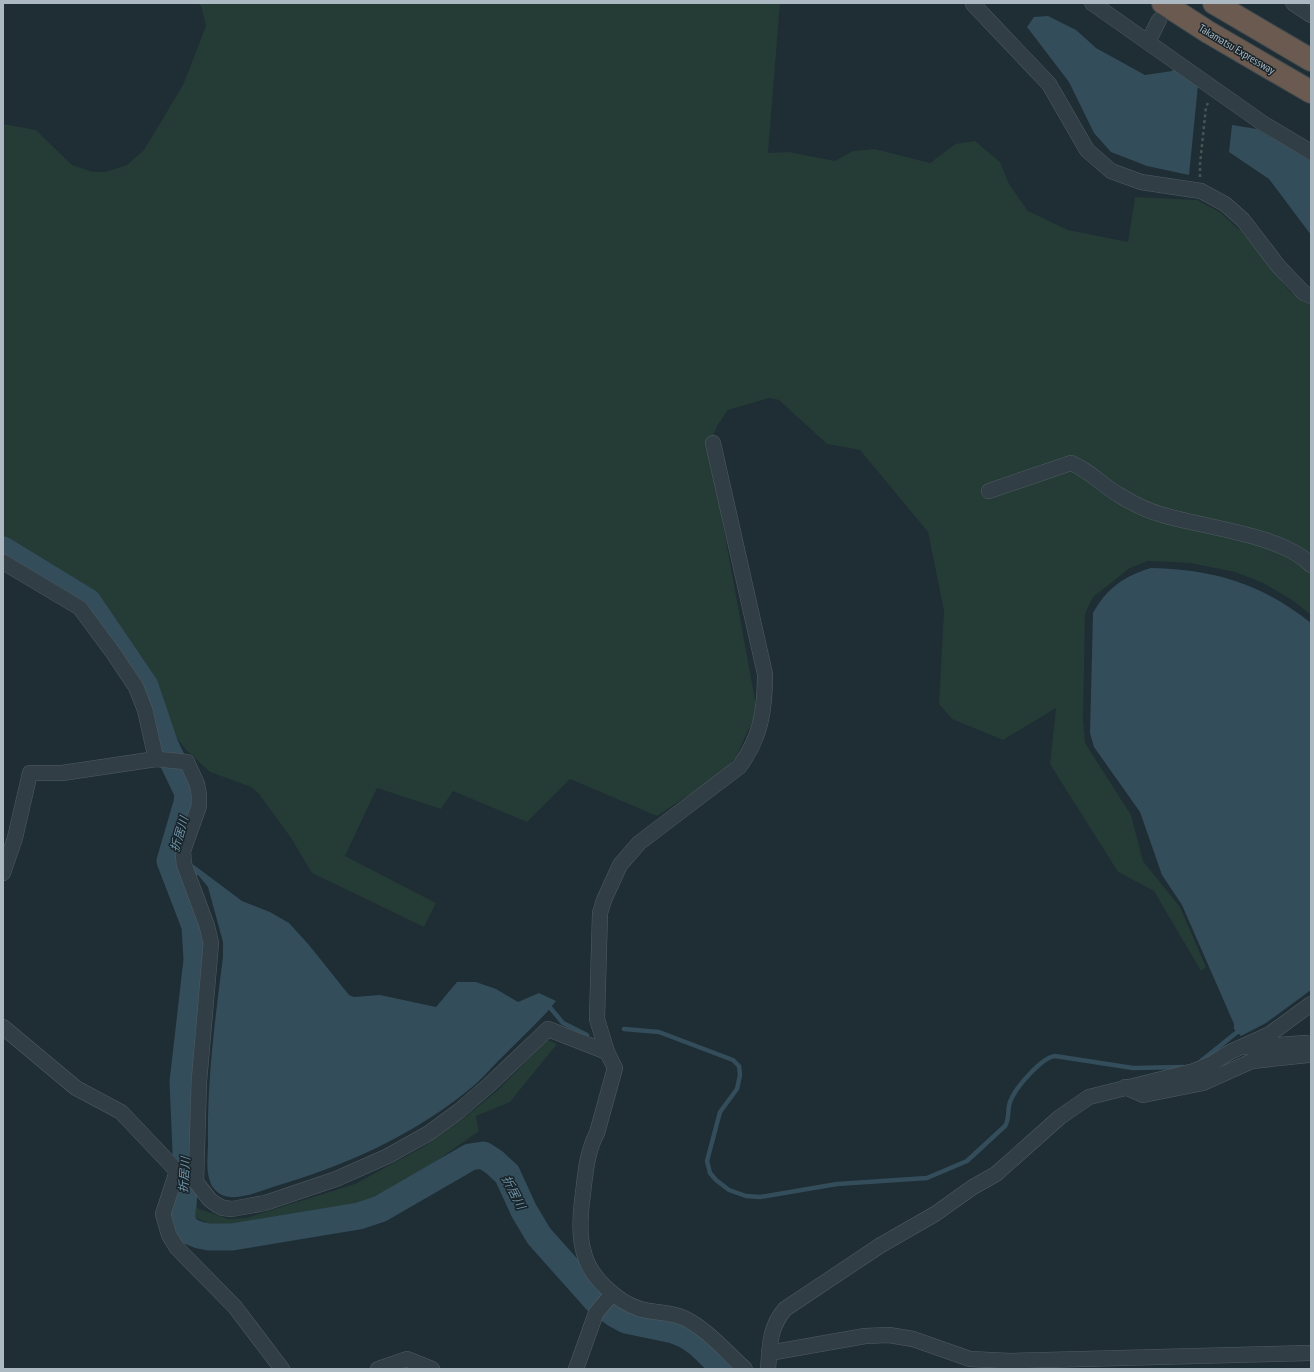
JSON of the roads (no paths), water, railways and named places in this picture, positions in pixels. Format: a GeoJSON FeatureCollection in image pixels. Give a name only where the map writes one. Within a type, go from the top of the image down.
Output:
{"type":"FeatureCollection","features":[{"type":"Feature","properties":{"kind":"highway"},"geometry":{"type":"LineString","coordinates":[[1214,3],[1311,60]]}},
{"type":"Feature","properties":{"kind":"highway","name":"Takamatsu Expressway"},"geometry":{"type":"LineString","coordinates":[[1161,12],[1208,32],[1311,92]]}},
{"type":"Feature","properties":{"kind":"street"},"geometry":{"type":"LineString","coordinates":[[974,3],[973,4],[1048,84],[1087,150],[1111,171],[1141,182],[1201,191],[1225,204],[1243,220],[1279,267],[1304,293],[1311,296]]}},
{"type":"Feature","properties":{"kind":"street"},"geometry":{"type":"LineString","coordinates":[[1092,3],[1264,124],[1311,152]]}},
{"type":"Feature","properties":{"kind":"street"},"geometry":{"type":"LineString","coordinates":[[1293,3],[1311,14]]}},
{"type":"Feature","properties":{"kind":"street"},"geometry":{"type":"LineString","coordinates":[[1148,42],[1161,12]]}},
{"type":"Feature","properties":{"kind":"street"},"geometry":{"type":"LineString","coordinates":[[713,443],[765,674],[765,705],[754,743],[748,756],[739,767],[638,843],[620,865],[604,900],[600,913],[597,1019],[607,1052],[615,1068],[597,1133],[593,1141],[585,1179],[581,1211],[581,1234],[584,1255],[610,1297],[641,1309],[684,1318],[709,1336],[745,1369]]}},
{"type":"Feature","properties":{"kind":"street"},"geometry":{"type":"LineString","coordinates":[[989,491],[1071,463],[1081,466],[1118,494],[1144,509],[1267,541],[1290,550],[1311,565]]}},
{"type":"Feature","properties":{"kind":"street"},"geometry":{"type":"LineString","coordinates":[[3,562],[80,608],[89,619],[136,687],[160,760]]}},
{"type":"Feature","properties":{"kind":"street"},"geometry":{"type":"LineString","coordinates":[[3,873],[16,838],[30,772],[62,773],[160,760],[187,762],[200,795],[199,806],[183,851],[184,864],[207,926],[211,943],[199,1082],[185,1176],[163,1214],[169,1235],[177,1248],[235,1307],[282,1369]]}},
{"type":"Feature","properties":{"kind":"street"},"geometry":{"type":"LineString","coordinates":[[768,1369],[772,1332],[776,1320],[785,1309],[881,1245],[928,1218],[972,1187],[996,1174],[1060,1117],[1089,1097],[1194,1071],[1211,1064],[1241,1047],[1270,1034],[1311,1004]]}},
{"type":"Feature","properties":{"kind":"street"},"geometry":{"type":"LineString","coordinates":[[3,1027],[76,1088],[121,1112],[210,1200],[223,1208],[232,1209],[266,1203],[336,1180],[388,1156],[429,1133],[459,1111],[488,1086],[548,1029],[607,1052]]}},
{"type":"Feature","properties":{"kind":"street"},"geometry":{"type":"LineString","coordinates":[[1125,1087],[1143,1095],[1203,1083],[1220,1077],[1252,1061],[1310,1052],[1306,1043],[1255,1048],[1241,1047]]}},
{"type":"Feature","properties":{"kind":"street"},"geometry":{"type":"LineString","coordinates":[[576,1369],[596,1313],[610,1297]]}},
{"type":"Feature","properties":{"kind":"street"},"geometry":{"type":"LineString","coordinates":[[769,1353],[865,1336],[889,1335],[913,1339],[970,1359],[1012,1365],[1311,1353]]}},
{"type":"Feature","properties":{"kind":"street"},"geometry":{"type":"LineString","coordinates":[[378,1369],[407,1360],[432,1369]]}},
{"type":"Feature","properties":{"kind":"water"},"geometry":{"type":"Polygon","coordinates":[[[1048,16],[1076,30],[1096,48],[1145,75],[1172,71],[1174,67],[1198,85],[1189,175],[1147,166],[1111,152],[1094,133],[1069,82],[1027,27],[1034,17],[1048,16]]]}},
{"type":"Feature","properties":{"kind":"water"},"geometry":{"type":"Polygon","coordinates":[[[1232,125],[1257,129],[1311,161],[1311,235],[1269,179],[1229,152],[1232,125]]]}},
{"type":"Feature","properties":{"kind":"water"},"geometry":{"type":"Polygon","coordinates":[[[1151,568],[1196,572],[1236,581],[1274,598],[1311,623],[1311,990],[1266,1023],[1241,1036],[1234,1029],[1234,1024],[1182,905],[1162,875],[1140,812],[1094,747],[1090,733],[1093,613],[1098,604],[1117,584],[1141,571],[1151,568]]]}},
{"type":"Feature","properties":{"kind":"water"},"geometry":{"type":"Polygon","coordinates":[[[194,865],[242,901],[270,912],[289,923],[309,945],[349,995],[354,997],[380,995],[436,1007],[457,982],[476,982],[496,989],[518,1002],[539,993],[556,1001],[475,1085],[425,1121],[377,1148],[326,1169],[249,1195],[240,1197],[224,1196],[212,1186],[208,1176],[207,1164],[210,1073],[214,1026],[223,957],[223,942],[208,887],[198,875],[193,875],[191,867],[194,865]]]}},
{"type":"Feature","properties":{"kind":"waterway","name":"折居川"},"geometry":{"type":"LineString","coordinates":[[3,550],[88,602],[145,686],[165,745],[188,793],[187,803],[170,861],[195,926],[197,960],[183,1082],[186,1150],[185,1185],[181,1221],[189,1231],[209,1237],[232,1237],[359,1216],[380,1209],[470,1157],[483,1155],[494,1162],[507,1174],[524,1211],[539,1236],[596,1300],[626,1320],[674,1330],[686,1335],[699,1344],[725,1369]]}},
{"type":"Feature","properties":{"kind":"waterway"},"geometry":{"type":"LineString","coordinates":[[547,1004],[563,1023],[587,1035]]}},
{"type":"Feature","properties":{"kind":"waterway"},"geometry":{"type":"LineString","coordinates":[[624,1029],[659,1032],[733,1060],[739,1066],[740,1075],[737,1089],[720,1112],[707,1161],[710,1173],[716,1180],[729,1190],[746,1196],[760,1197],[837,1184],[927,1178],[967,1161],[1005,1126],[1010,1102],[1017,1089],[1029,1074],[1043,1062],[1055,1056],[1133,1068],[1183,1067]]}},
{"type":"Feature","properties":{"kind":"waterway"},"geometry":{"type":"LineString","coordinates":[[1201,1061],[1241,1029]]}}]}
